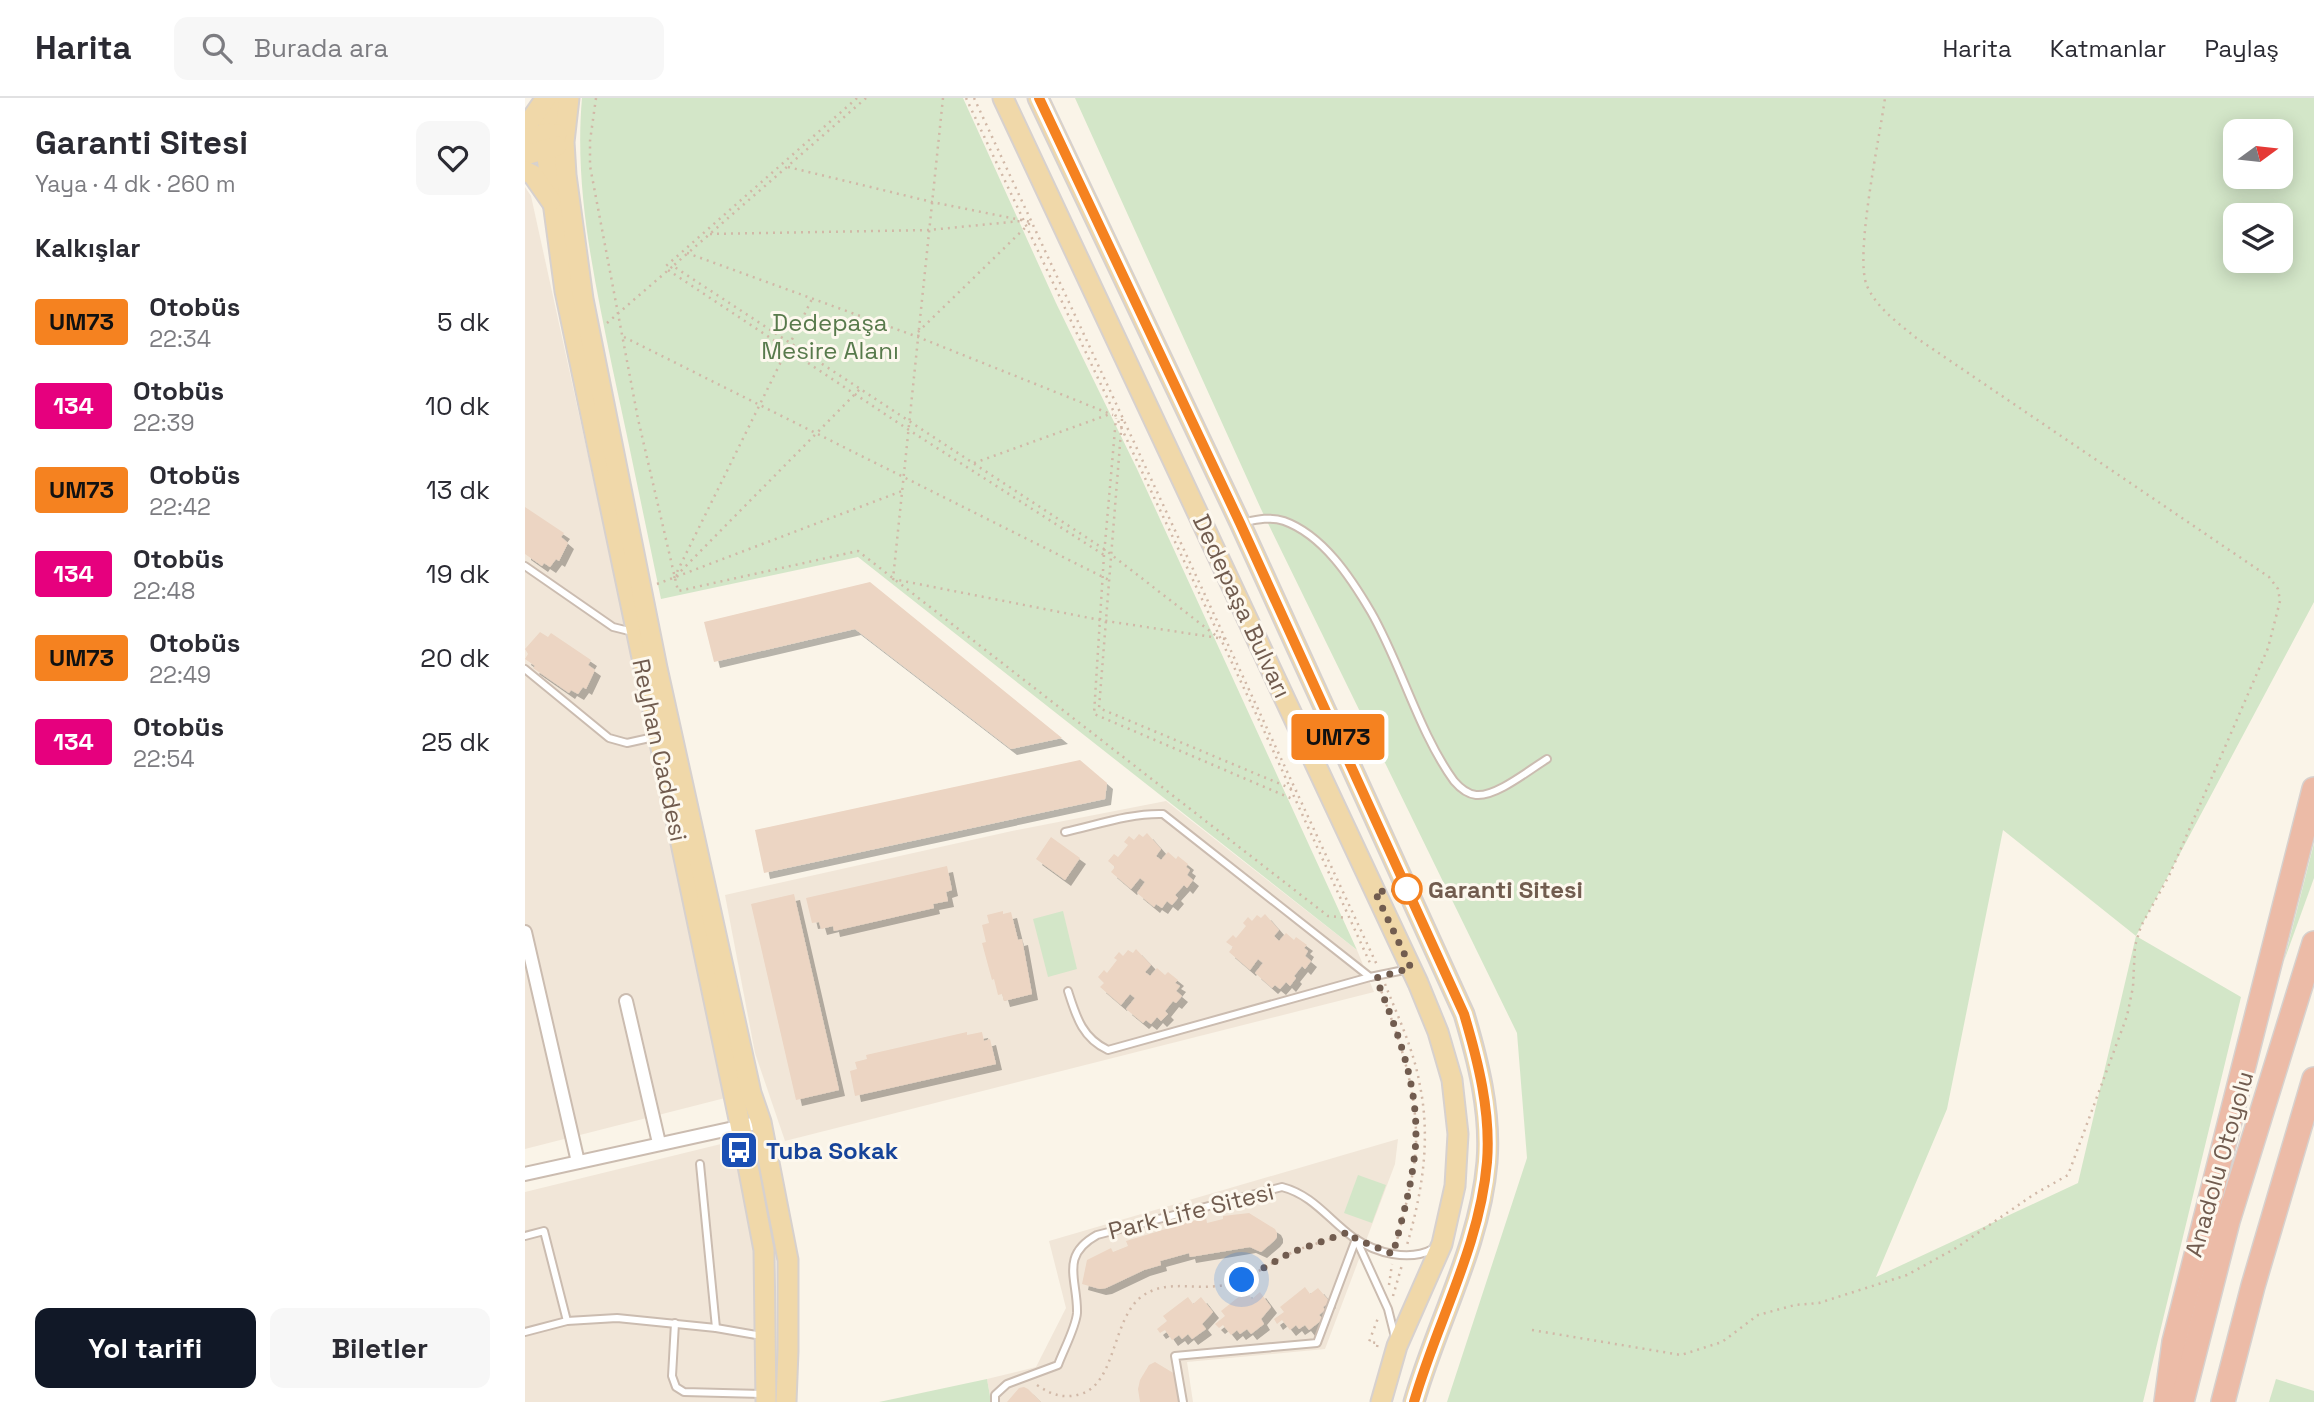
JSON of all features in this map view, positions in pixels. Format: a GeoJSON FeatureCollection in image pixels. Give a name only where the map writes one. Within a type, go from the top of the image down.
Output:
{"type":"FeatureCollection","features":[{"type":"Feature","properties":{"kind":"highway"},"geometry":{"type":"LineString","coordinates":[[2166,1402],[2174,1342],[2314,789]]}},
{"type":"Feature","properties":{"kind":"highway","name":"Anadolu Otoyolu"},"geometry":{"type":"LineString","coordinates":[[2182,1402],[2228,1221],[2314,943]]}},
{"type":"Feature","properties":{"kind":"highway"},"geometry":{"type":"LineString","coordinates":[[2223,1402],[2257,1273],[2314,1079]]}},
{"type":"Feature","properties":{"kind":"main road"},"geometry":{"type":"LineString","coordinates":[[525,128],[549,98]]}},
{"type":"Feature","properties":{"kind":"main road","name":"Reyhan Caddesi"},"geometry":{"type":"LineString","coordinates":[[549,98],[553,205],[565,291],[665,734],[751,1093],[761,1122],[788,1261],[786,1402]]}},
{"type":"Feature","properties":{"kind":"main road"},"geometry":{"type":"LineString","coordinates":[[525,155],[552,142],[569,98]]}},
{"type":"Feature","properties":{"kind":"main road","name":"Dedepaşa Bulvarı"},"geometry":{"type":"LineString","coordinates":[[1003,98],[1411,968],[1438,1032],[1451,1080],[1458,1134],[1455,1186],[1442,1244],[1419,1293],[1387,1345],[1381,1402]]}},
{"type":"Feature","properties":{"kind":"main road","name":"Dedepaşa Bulvarı"},"geometry":{"type":"LineString","coordinates":[[1038,98],[1240,523],[1464,1014],[1482,1080],[1487,1161],[1471,1242],[1414,1402]]}},
{"type":"Feature","properties":{"kind":"main road"},"geometry":{"type":"LineString","coordinates":[[525,139],[552,142]]}},
{"type":"Feature","properties":{"kind":"main road","name":"Reyhan Caddesi"},"geometry":{"type":"LineString","coordinates":[[552,142],[572,229],[590,337],[641,590],[643,634]]}},
{"type":"Feature","properties":{"kind":"main road"},"geometry":{"type":"LineString","coordinates":[[525,171],[533,175],[553,205]]}},
{"type":"Feature","properties":{"kind":"main road","name":"Reyhan Caddesi"},"geometry":{"type":"LineString","coordinates":[[665,734],[764,1250],[766,1398]]}},
{"type":"Feature","properties":{"kind":"street"},"geometry":{"type":"LineString","coordinates":[[525,932],[579,1162]]}},
{"type":"Feature","properties":{"kind":"street"},"geometry":{"type":"LineString","coordinates":[[627,1001],[659,1143]]}},
{"type":"Feature","properties":{"kind":"street"},"geometry":{"type":"LineString","coordinates":[[525,1174],[761,1122]]}},
{"type":"Feature","properties":{"kind":"lane"},"geometry":{"type":"LineString","coordinates":[[1240,523],[1262,519],[1282,520],[1299,528],[1321,545],[1342,569],[1372,614],[1443,762],[1461,788],[1472,794],[1489,793],[1547,759]]}},
{"type":"Feature","properties":{"kind":"lane"},"geometry":{"type":"LineString","coordinates":[[525,566],[613,626],[643,634]]}},
{"type":"Feature","properties":{"kind":"lane"},"geometry":{"type":"LineString","coordinates":[[525,669],[609,738],[627,743],[665,734]]}},
{"type":"Feature","properties":{"kind":"lane"},"geometry":{"type":"LineString","coordinates":[[1065,832],[1130,817],[1163,814],[1376,977]]}},
{"type":"Feature","properties":{"kind":"lane"},"geometry":{"type":"LineString","coordinates":[[1068,990],[1080,1027],[1101,1047],[1108,1050],[1411,968]]}},
{"type":"Feature","properties":{"kind":"lane"},"geometry":{"type":"LineString","coordinates":[[700,1164],[716,1328]]}},
{"type":"Feature","properties":{"kind":"lane","name":"Park Life Sitesi"},"geometry":{"type":"LineString","coordinates":[[995,1402],[995,1395],[1007,1384],[1058,1365],[1077,1315],[1074,1292],[1075,1255],[1083,1243],[1097,1236],[1282,1187],[1305,1195],[1356,1239]]}},
{"type":"Feature","properties":{"kind":"lane"},"geometry":{"type":"LineString","coordinates":[[525,1236],[544,1231],[567,1321]]}},
{"type":"Feature","properties":{"kind":"lane"},"geometry":{"type":"LineString","coordinates":[[1356,1239],[1393,1254],[1405,1255],[1425,1253],[1442,1244]]}},
{"type":"Feature","properties":{"kind":"lane"},"geometry":{"type":"LineString","coordinates":[[1356,1239],[1388,1308],[1387,1345]]}},
{"type":"Feature","properties":{"kind":"lane"},"geometry":{"type":"LineString","coordinates":[[1183,1402],[1175,1356],[1317,1343],[1356,1239]]}},
{"type":"Feature","properties":{"kind":"lane"},"geometry":{"type":"LineString","coordinates":[[525,1332],[567,1321],[617,1318],[766,1336]]}},
{"type":"Feature","properties":{"kind":"lane"},"geometry":{"type":"LineString","coordinates":[[675,1323],[672,1376],[676,1387],[684,1392],[766,1398]]}},
{"type":"Feature","properties":{"kind":"path"},"geometry":{"type":"LineString","coordinates":[[596,98],[590,141],[590,166],[638,419],[678,591],[858,551],[1328,916],[1356,919]]}},
{"type":"Feature","properties":{"kind":"path"},"geometry":{"type":"LineString","coordinates":[[668,270],[666,267],[857,98]]}},
{"type":"Feature","properties":{"kind":"path"},"geometry":{"type":"LineString","coordinates":[[590,337],[866,98]]}},
{"type":"Feature","properties":{"kind":"path"},"geometry":{"type":"LineString","coordinates":[[893,579],[943,98]]}},
{"type":"Feature","properties":{"kind":"path"},"geometry":{"type":"LineString","coordinates":[[966,98],[1376,977],[1408,1040],[1420,1086],[1425,1126],[1424,1165],[1418,1207],[1388,1308]]}},
{"type":"Feature","properties":{"kind":"path"},"geometry":{"type":"LineString","coordinates":[[974,98],[1356,919],[1405,1056],[1416,1128],[1415,1159],[1393,1254],[1392,1277],[1369,1342],[1387,1345]]}},
{"type":"Feature","properties":{"kind":"path"},"geometry":{"type":"LineString","coordinates":[[1532,1330],[1681,1355],[1702,1350],[1722,1342],[1758,1315],[1795,1305],[1819,1303],[1907,1275],[1956,1248],[2033,1195],[2068,1175],[2127,1016],[2133,987],[2135,946],[2141,926],[2169,876],[2268,648],[2280,601],[2279,589],[2269,577],[1915,337],[1890,317],[1875,300],[1862,270],[1885,98]]}},
{"type":"Feature","properties":{"kind":"path"},"geometry":{"type":"LineString","coordinates":[[787,167],[932,202],[1031,222]]}},
{"type":"Feature","properties":{"kind":"path"},"geometry":{"type":"LineString","coordinates":[[710,233],[929,230],[1022,220]]}},
{"type":"Feature","properties":{"kind":"path"},"geometry":{"type":"LineString","coordinates":[[918,332],[1031,222]]}},
{"type":"Feature","properties":{"kind":"path"},"geometry":{"type":"LineString","coordinates":[[687,253],[918,337],[1122,418]]}},
{"type":"Feature","properties":{"kind":"path"},"geometry":{"type":"LineString","coordinates":[[673,266],[1104,549],[1220,639]]}},
{"type":"Feature","properties":{"kind":"path"},"geometry":{"type":"LineString","coordinates":[[668,270],[1104,555]]}},
{"type":"Feature","properties":{"kind":"path"},"geometry":{"type":"LineString","coordinates":[[674,578],[812,299]]}},
{"type":"Feature","properties":{"kind":"path"},"geometry":{"type":"LineString","coordinates":[[624,337],[1109,580]]}},
{"type":"Feature","properties":{"kind":"path"},"geometry":{"type":"LineString","coordinates":[[674,578],[860,389]]}},
{"type":"Feature","properties":{"kind":"path"},"geometry":{"type":"LineString","coordinates":[[974,463],[1114,416]]}},
{"type":"Feature","properties":{"kind":"path"},"geometry":{"type":"LineString","coordinates":[[1114,416],[1094,714],[1295,800]]}},
{"type":"Feature","properties":{"kind":"path"},"geometry":{"type":"LineString","coordinates":[[1122,418],[1100,708],[1297,791]]}},
{"type":"Feature","properties":{"kind":"path"},"geometry":{"type":"LineString","coordinates":[[641,590],[902,491]]}},
{"type":"Feature","properties":{"kind":"path"},"geometry":{"type":"LineString","coordinates":[[893,579],[1100,620],[1226,639]]}},
{"type":"Feature","properties":{"kind":"path"},"geometry":{"type":"LineString","coordinates":[[1025,1378],[1058,1397],[1088,1392],[1098,1384],[1129,1309],[1142,1296],[1167,1286],[1226,1285],[1242,1280],[1290,1253],[1348,1232]]}},
{"type":"Feature","properties":{"kind":"shaded area"},"geometry":{"type":"Polygon","coordinates":[[[525,187],[531,196],[729,1097],[525,1149],[525,187]]]}},
{"type":"Feature","properties":{"kind":"shaded area"},"geometry":{"type":"Polygon","coordinates":[[[1166,801],[1357,950],[1374,992],[785,1141],[755,1053],[725,895],[1012,831],[1166,801]]]}},
{"type":"Feature","properties":{"kind":"shaded area"},"geometry":{"type":"Polygon","coordinates":[[[1398,1139],[1395,1164],[1325,1349],[1187,1362],[1193,1402],[991,1402],[987,1379],[1036,1367],[1066,1308],[1049,1241],[1398,1139]]]}},
{"type":"Feature","properties":{"kind":"shaded area"},"geometry":{"type":"Polygon","coordinates":[[[721,1144],[730,1146],[736,1154],[749,1199],[759,1321],[757,1402],[525,1402],[525,1192],[721,1144]]]}},
{"type":"Feature","properties":{"kind":"green space","name":"Dedepaşa Mesire Alanı"},"geometry":{"type":"Polygon","coordinates":[[[582,98],[963,98],[1056,303],[1138,471],[1357,950],[858,557],[661,599],[592,266],[581,166],[582,98]]]}},
{"type":"Feature","properties":{"kind":"green space"},"geometry":{"type":"Polygon","coordinates":[[[1075,98],[2314,98],[2314,602],[2136,936],[2241,997],[2143,1402],[1447,1402],[1527,1158],[1517,1033],[1261,509],[1075,98]],[[2003,830],[1947,1109],[1876,1277],[2078,1183],[2136,936],[2003,830]]]}},
{"type":"Feature","properties":{"kind":"green space"},"geometry":{"type":"Polygon","coordinates":[[[2314,843],[2314,878],[2284,961],[2314,843]]]}},
{"type":"Feature","properties":{"kind":"green space"},"geometry":{"type":"Polygon","coordinates":[[[1063,911],[1077,969],[1048,977],[1033,919],[1063,911]]]}},
{"type":"Feature","properties":{"kind":"green space"},"geometry":{"type":"Polygon","coordinates":[[[1358,1175],[1386,1185],[1372,1223],[1344,1213],[1358,1175]]]}},
{"type":"Feature","properties":{"kind":"green space"},"geometry":{"type":"Polygon","coordinates":[[[987,1379],[991,1402],[879,1402],[987,1379]]]}},
{"type":"Feature","properties":{"kind":"green space"},"geometry":{"type":"Polygon","coordinates":[[[2276,1379],[2314,1391],[2314,1402],[2269,1402],[2276,1379]]]}},
{"type":"Feature","properties":{"kind":"building"},"geometry":{"type":"Polygon","coordinates":[[[525,507],[564,533],[561,537],[568,543],[559,561],[556,559],[550,567],[544,563],[542,566],[525,554],[525,507]]]}},
{"type":"Feature","properties":{"kind":"building"},"geometry":{"type":"Polygon","coordinates":[[[870,582],[1062,738],[1011,749],[855,629],[714,662],[704,622],[870,582]]]}},
{"type":"Feature","properties":{"kind":"building"},"geometry":{"type":"Polygon","coordinates":[[[540,632],[548,637],[551,633],[591,660],[588,665],[595,670],[586,689],[583,687],[578,694],[571,690],[569,693],[533,668],[535,666],[525,659],[528,654],[525,649],[540,632]]]}},
{"type":"Feature","properties":{"kind":"building"},"geometry":{"type":"Polygon","coordinates":[[[1080,760],[1107,783],[1105,799],[764,873],[755,830],[1080,760]]]}},
{"type":"Feature","properties":{"kind":"building"},"geometry":{"type":"Polygon","coordinates":[[[1147,833],[1161,849],[1156,856],[1161,860],[1168,852],[1176,859],[1178,856],[1188,864],[1186,867],[1190,870],[1187,875],[1193,880],[1187,888],[1184,885],[1175,895],[1178,898],[1172,905],[1167,901],[1162,908],[1156,904],[1154,907],[1137,893],[1145,882],[1140,878],[1131,889],[1111,872],[1115,867],[1108,861],[1114,854],[1118,857],[1128,845],[1124,842],[1129,836],[1134,840],[1139,834],[1143,837],[1147,833]]]}},
{"type":"Feature","properties":{"kind":"building"},"geometry":{"type":"Polygon","coordinates":[[[1051,837],[1080,858],[1065,880],[1036,859],[1051,837]]]}},
{"type":"Feature","properties":{"kind":"building"},"geometry":{"type":"Polygon","coordinates":[[[947,866],[952,890],[946,892],[948,901],[933,904],[934,908],[834,931],[833,926],[821,929],[819,922],[812,923],[806,898],[947,866]]]}},
{"type":"Feature","properties":{"kind":"building"},"geometry":{"type":"Polygon","coordinates":[[[794,894],[839,1090],[796,1100],[751,904],[794,894]]]}},
{"type":"Feature","properties":{"kind":"building"},"geometry":{"type":"Polygon","coordinates":[[[1003,911],[1003,914],[1011,912],[1018,940],[1022,939],[1032,994],[1004,1001],[1002,994],[998,995],[994,979],[992,980],[982,943],[986,942],[982,925],[989,923],[987,915],[1003,911]]]}},
{"type":"Feature","properties":{"kind":"building"},"geometry":{"type":"Polygon","coordinates":[[[1265,914],[1279,930],[1274,936],[1279,941],[1286,933],[1294,940],[1296,937],[1307,945],[1304,948],[1308,951],[1305,956],[1311,961],[1305,969],[1302,966],[1290,986],[1286,982],[1280,989],[1275,985],[1272,988],[1255,973],[1263,963],[1258,959],[1250,970],[1229,952],[1233,947],[1226,942],[1233,935],[1236,938],[1246,926],[1243,923],[1248,917],[1252,921],[1257,915],[1261,918],[1265,914]]]}},
{"type":"Feature","properties":{"kind":"building"},"geometry":{"type":"Polygon","coordinates":[[[1136,949],[1151,965],[1145,972],[1150,976],[1157,968],[1165,975],[1168,972],[1178,980],[1175,983],[1180,986],[1176,991],[1182,996],[1176,1003],[1173,1001],[1165,1011],[1168,1014],[1161,1021],[1157,1017],[1151,1024],[1146,1020],[1143,1023],[1126,1009],[1135,998],[1130,994],[1121,1005],[1100,987],[1104,983],[1098,977],[1104,970],[1107,973],[1117,960],[1114,958],[1119,952],[1123,956],[1128,950],[1133,953],[1136,949]]]}},
{"type":"Feature","properties":{"kind":"building"},"geometry":{"type":"Polygon","coordinates":[[[967,1032],[967,1035],[982,1032],[984,1041],[990,1039],[996,1064],[855,1096],[850,1071],[857,1069],[855,1062],[867,1059],[866,1055],[967,1032]]]}},
{"type":"Feature","properties":{"kind":"building"},"geometry":{"type":"Polygon","coordinates":[[[1249,1213],[1277,1233],[1274,1241],[1261,1252],[1250,1247],[1190,1257],[1189,1253],[1160,1261],[1161,1265],[1106,1288],[1082,1284],[1087,1260],[1111,1248],[1113,1252],[1128,1246],[1126,1241],[1206,1217],[1207,1223],[1223,1219],[1223,1216],[1249,1213]]]}},
{"type":"Feature","properties":{"kind":"building"},"geometry":{"type":"Polygon","coordinates":[[[1305,1287],[1310,1294],[1318,1288],[1330,1302],[1323,1307],[1325,1310],[1319,1315],[1323,1319],[1309,1330],[1305,1325],[1299,1329],[1296,1325],[1290,1330],[1282,1320],[1277,1324],[1274,1319],[1284,1312],[1280,1307],[1305,1287]]]}},
{"type":"Feature","properties":{"kind":"building"},"geometry":{"type":"Polygon","coordinates":[[[1246,1291],[1252,1299],[1260,1292],[1271,1307],[1261,1319],[1264,1324],[1251,1334],[1247,1329],[1240,1334],[1237,1330],[1231,1335],[1223,1325],[1219,1328],[1215,1324],[1225,1316],[1221,1311],[1246,1291]]]}},
{"type":"Feature","properties":{"kind":"building"},"geometry":{"type":"Polygon","coordinates":[[[1188,1297],[1193,1304],[1201,1297],[1213,1312],[1202,1324],[1206,1329],[1192,1339],[1188,1334],[1182,1339],[1179,1335],[1172,1340],[1165,1330],[1160,1333],[1157,1329],[1167,1321],[1163,1316],[1188,1297]]]}},
{"type":"Feature","properties":{"kind":"building"},"geometry":{"type":"Polygon","coordinates":[[[1155,1362],[1175,1374],[1179,1402],[1140,1402],[1140,1380],[1149,1365],[1155,1362]]]}},
{"type":"Feature","properties":{"kind":"building"},"geometry":{"type":"Polygon","coordinates":[[[1024,1387],[1041,1402],[1007,1402],[1019,1388],[1024,1387]]]}},
{"type":"Feature","properties":{"kind":"bus line","name":"UM73"},"geometry":{"type":"LineString","coordinates":[[1039,98],[1240,523],[1464,1014],[1475,1050],[1486,1115],[1487,1161],[1471,1242],[1414,1402]]}},
{"type":"Feature","properties":{"kind":"place","name":"Garanti Sitesi"},"geometry":{"type":"Point","coordinates":[1407,889]}},
{"type":"Feature","properties":{"kind":"place","name":"Tuba Sokak"},"geometry":{"type":"Point","coordinates":[739,1150]}},
{"type":"Feature","properties":{"kind":"route"},"geometry":{"type":"LineString","coordinates":[[1242,1280],[1303,1247],[1348,1232],[1356,1239],[1393,1254],[1415,1159],[1416,1128],[1405,1056],[1376,978],[1411,968],[1375,892],[1407,889]]}}]}
